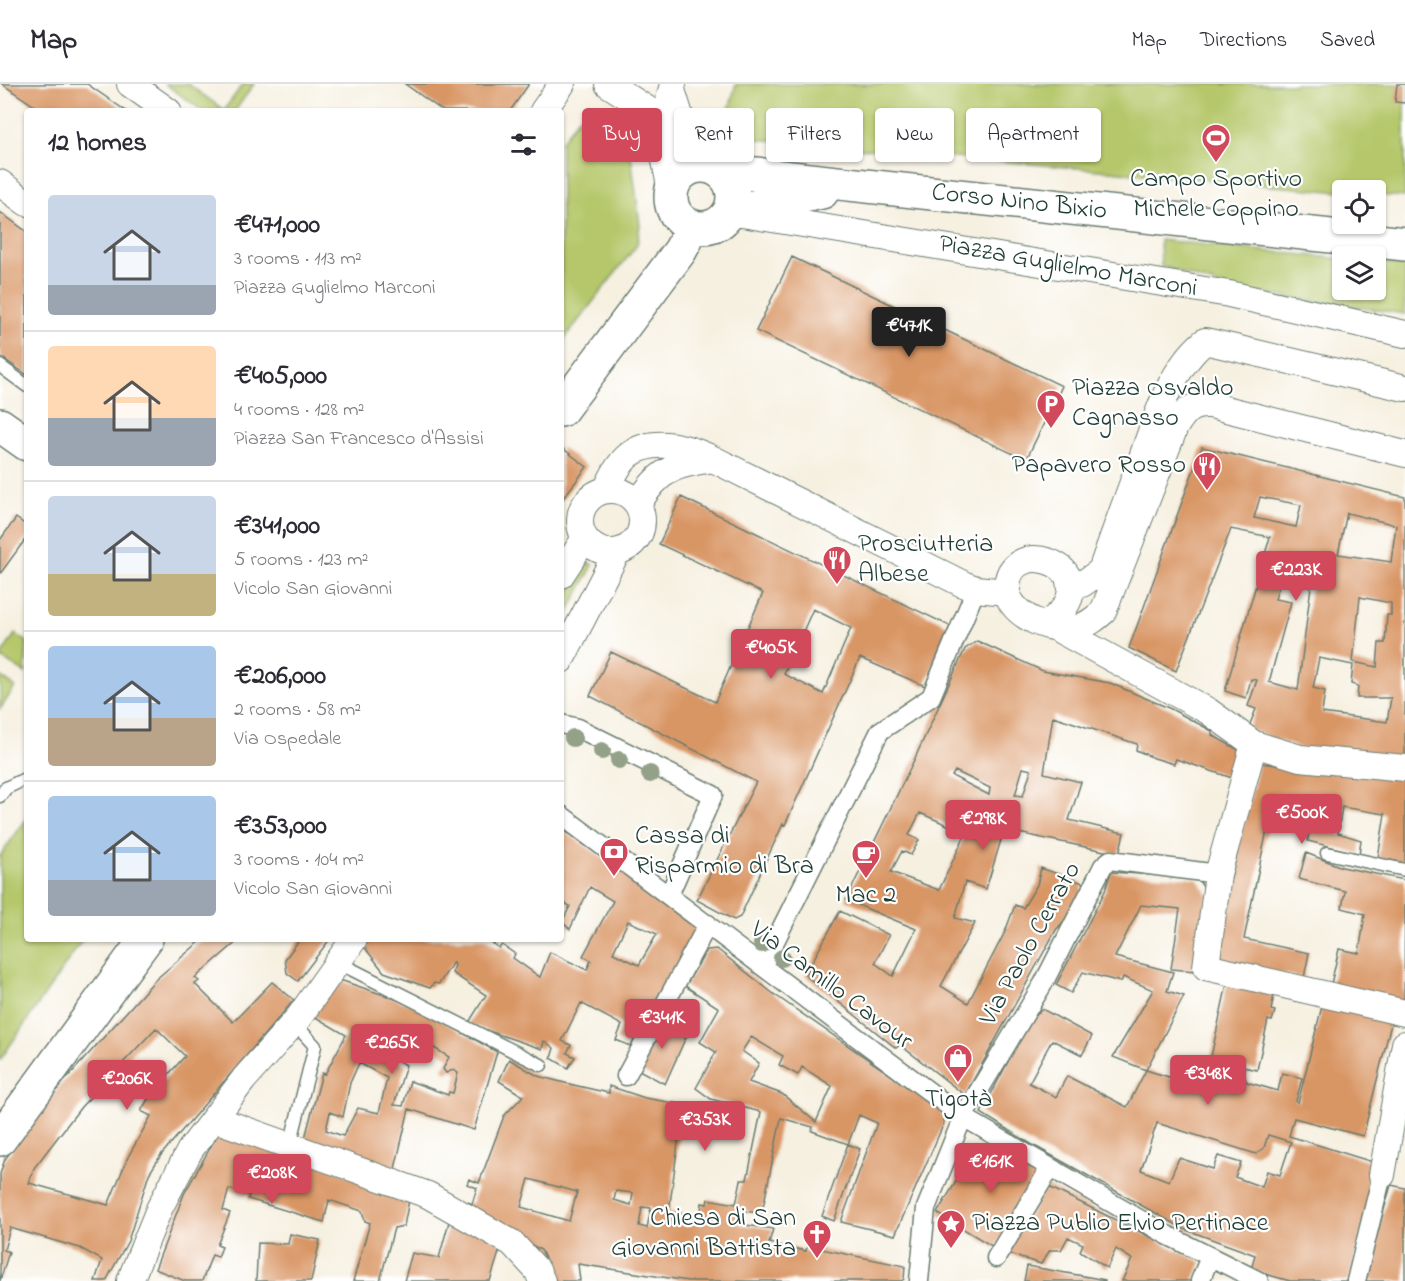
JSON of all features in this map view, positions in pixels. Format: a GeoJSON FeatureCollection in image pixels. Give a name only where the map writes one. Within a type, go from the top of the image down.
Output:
{"type":"FeatureCollection","features":[{"type":"Feature","properties":{"kind":"main road","name":"Corso Nino Bixio"},"geometry":{"type":"LineString","coordinates":[[709,168],[1405,244]]}},
{"type":"Feature","properties":{"kind":"main road"},"geometry":{"type":"LineString","coordinates":[[709,168],[730,184],[733,194],[730,212],[714,226],[693,227],[678,217],[673,209],[671,191],[679,176],[709,168]]}},
{"type":"Feature","properties":{"kind":"main road","name":"Corso Nino Bixio"},"geometry":{"type":"LineString","coordinates":[[730,212],[799,195],[883,187]]}},
{"type":"Feature","properties":{"kind":"main road"},"geometry":{"type":"LineString","coordinates":[[564,402],[680,250],[693,227]]}},
{"type":"Feature","properties":{"kind":"main road"},"geometry":{"type":"LineString","coordinates":[[0,425],[24,442]]}},
{"type":"Feature","properties":{"kind":"main road"},"geometry":{"type":"LineString","coordinates":[[0,1139],[144,942]]}},
{"type":"Feature","properties":{"kind":"street"},"geometry":{"type":"LineString","coordinates":[[130,84],[164,108]]}},
{"type":"Feature","properties":{"kind":"street"},"geometry":{"type":"LineString","coordinates":[[545,108],[562,84]]}},
{"type":"Feature","properties":{"kind":"street"},"geometry":{"type":"LineString","coordinates":[[608,84],[664,120]]}},
{"type":"Feature","properties":{"kind":"street"},"geometry":{"type":"LineString","coordinates":[[671,191],[662,146],[664,120],[673,87]]}},
{"type":"Feature","properties":{"kind":"street"},"geometry":{"type":"LineString","coordinates":[[673,87],[687,138],[709,168]]}},
{"type":"Feature","properties":{"kind":"street"},"geometry":{"type":"LineString","coordinates":[[0,183],[24,201]]}},
{"type":"Feature","properties":{"kind":"street","name":"Piazza Guglielmo Marconi"},"geometry":{"type":"LineString","coordinates":[[730,212],[1229,294],[1405,334]]}},
{"type":"Feature","properties":{"kind":"street","name":"Piazza Guglielmo Marconi"},"geometry":{"type":"LineString","coordinates":[[1069,582],[1083,584],[1101,571],[1156,419],[1173,381],[1191,352],[1205,341],[1405,388]]}},
{"type":"Feature","properties":{"kind":"street"},"geometry":{"type":"LineString","coordinates":[[1047,624],[1068,600],[1069,582],[1058,565],[1049,560],[1031,559],[1023,562],[1010,575],[1007,592],[1010,602],[1023,617],[1047,624],[1078,628],[1103,612],[1175,427],[1186,410],[1196,404],[1210,405],[1405,453]]}},
{"type":"Feature","properties":{"kind":"street"},"geometry":{"type":"LineString","coordinates":[[606,490],[618,467],[629,455],[645,448],[671,445],[692,448],[976,589],[1007,592]]}},
{"type":"Feature","properties":{"kind":"street"},"geometry":{"type":"LineString","coordinates":[[638,504],[650,484],[662,472],[680,464],[713,459]]}},
{"type":"Feature","properties":{"kind":"street"},"geometry":{"type":"LineString","coordinates":[[564,654],[617,552],[637,539],[642,528],[642,515],[638,504],[629,495],[618,490],[606,490],[594,495],[585,503],[580,527],[585,538],[594,547],[605,552],[617,552]]}},
{"type":"Feature","properties":{"kind":"street"},"geometry":{"type":"LineString","coordinates":[[564,570],[585,538]]}},
{"type":"Feature","properties":{"kind":"street"},"geometry":{"type":"LineString","coordinates":[[763,965],[880,730],[932,697],[976,589]]}},
{"type":"Feature","properties":{"kind":"street"},"geometry":{"type":"LineString","coordinates":[[1047,624],[1208,711],[1254,744],[1300,758],[1405,768]]}},
{"type":"Feature","properties":{"kind":"street"},"geometry":{"type":"LineString","coordinates":[[564,725],[578,728],[713,795],[669,895]]}},
{"type":"Feature","properties":{"kind":"street"},"geometry":{"type":"LineString","coordinates":[[1254,744],[1218,874],[1206,967],[1405,1013]]}},
{"type":"Feature","properties":{"kind":"street","name":"Via Camillo Cavour"},"geometry":{"type":"LineString","coordinates":[[564,817],[963,1117],[1210,1257],[1259,1281]]}},
{"type":"Feature","properties":{"kind":"street","name":"Via Paolo Cerrato"},"geometry":{"type":"LineString","coordinates":[[919,1281],[926,1208],[963,1117],[1043,984],[1103,866],[1110,860],[1218,874]]}},
{"type":"Feature","properties":{"kind":"street"},"geometry":{"type":"LineString","coordinates":[[626,1076],[708,924]]}},
{"type":"Feature","properties":{"kind":"street"},"geometry":{"type":"LineString","coordinates":[[130,1281],[159,1209],[184,1160],[244,1078],[294,1023],[352,942]]}},
{"type":"Feature","properties":{"kind":"street"},"geometry":{"type":"LineString","coordinates":[[1356,1281],[1382,1175],[1405,1044]]}},
{"type":"Feature","properties":{"kind":"street"},"geometry":{"type":"LineString","coordinates":[[215,1119],[409,1188],[448,1206],[512,1243],[537,1270],[542,1281]]}},
{"type":"Feature","properties":{"kind":"street"},"geometry":{"type":"LineString","coordinates":[[996,1258],[1050,1168]]}},
{"type":"Feature","properties":{"kind":"street"},"geometry":{"type":"LineString","coordinates":[[1200,1281],[1210,1257]]}},
{"type":"Feature","properties":{"kind":"lane"},"geometry":{"type":"LineString","coordinates":[[0,366],[24,384]]}},
{"type":"Feature","properties":{"kind":"lane"},"geometry":{"type":"LineString","coordinates":[[0,796],[6,789],[24,780]]}},
{"type":"Feature","properties":{"kind":"lane"},"geometry":{"type":"LineString","coordinates":[[1327,853],[1405,870]]}},
{"type":"Feature","properties":{"kind":"lane"},"geometry":{"type":"LineString","coordinates":[[337,962],[541,1065]]}},
{"type":"Feature","properties":{"kind":"lane"},"geometry":{"type":"LineString","coordinates":[[290,1145],[315,1046],[294,1023]]}},
{"type":"Feature","properties":{"kind":"green space"},"geometry":{"type":"Polygon","coordinates":[[[165,84],[188,84],[221,108],[199,108],[165,84]]]}},
{"type":"Feature","properties":{"kind":"green space"},"geometry":{"type":"Polygon","coordinates":[[[243,84],[254,84],[237,108],[225,108],[243,84]]]}},
{"type":"Feature","properties":{"kind":"green space","name":"Campo Sportivo Michele Coppino"},"geometry":{"type":"Polygon","coordinates":[[[736,84],[1405,84],[1405,197],[1386,196],[1386,180],[1332,180],[1332,191],[1010,162],[1101,162],[1101,108],[966,108],[966,158],[954,157],[954,108],[875,108],[875,150],[863,149],[863,108],[766,108],[766,140],[754,139],[754,108],[730,108],[736,84]]]}},
{"type":"Feature","properties":{"kind":"green space"},"geometry":{"type":"Polygon","coordinates":[[[582,117],[582,162],[632,162],[640,225],[637,245],[564,339],[564,138],[578,118],[582,117]]]}},
{"type":"Feature","properties":{"kind":"green space"},"geometry":{"type":"Polygon","coordinates":[[[1160,240],[1332,258],[1332,300],[1386,300],[1386,263],[1405,265],[1405,314],[1229,289],[1161,266],[1160,240]]]}},
{"type":"Feature","properties":{"kind":"green space"},"geometry":{"type":"Polygon","coordinates":[[[587,562],[593,565],[564,620],[564,601],[587,562]]]}},
{"type":"Feature","properties":{"kind":"green space"},"geometry":{"type":"Polygon","coordinates":[[[15,634],[24,640],[24,672],[0,657],[15,634]]]}},
{"type":"Feature","properties":{"kind":"green space"},"geometry":{"type":"Polygon","coordinates":[[[0,676],[15,687],[0,709],[0,676]]]}},
{"type":"Feature","properties":{"kind":"green space"},"geometry":{"type":"Polygon","coordinates":[[[24,822],[24,942],[81,942],[0,1060],[0,856],[24,822]]]}},
{"type":"Feature","properties":{"kind":"building"},"geometry":{"type":"Polygon","coordinates":[[[2,84],[87,84],[122,108],[38,108],[2,84]]]}},
{"type":"Feature","properties":{"kind":"building"},"geometry":{"type":"Polygon","coordinates":[[[405,84],[529,84],[512,108],[439,108],[405,84]]]}},
{"type":"Feature","properties":{"kind":"building"},"geometry":{"type":"Polygon","coordinates":[[[1397,84],[1405,84],[1405,103],[1395,102],[1397,84]]]}},
{"type":"Feature","properties":{"kind":"building"},"geometry":{"type":"Polygon","coordinates":[[[0,212],[24,230],[24,373],[0,356],[0,212]]]}},
{"type":"Feature","properties":{"kind":"building"},"geometry":{"type":"Polygon","coordinates":[[[792,257],[1062,386],[1026,460],[756,331],[792,257]]]}},
{"type":"Feature","properties":{"kind":"building"},"geometry":{"type":"Polygon","coordinates":[[[1202,447],[1405,497],[1405,760],[1302,749],[1248,729],[1256,709],[1248,706],[1257,680],[1251,679],[1246,698],[1225,691],[1270,537],[1231,529],[1176,671],[1129,648],[1202,447]],[[1260,497],[1254,518],[1296,527],[1301,505],[1260,497]],[[1347,513],[1338,554],[1391,562],[1396,525],[1347,513]],[[1285,565],[1275,599],[1291,602],[1269,682],[1298,690],[1311,586],[1282,578],[1285,565]],[[1360,597],[1353,662],[1377,667],[1379,643],[1385,643],[1387,615],[1391,615],[1391,603],[1360,597]],[[1319,658],[1313,688],[1325,691],[1322,713],[1387,722],[1391,698],[1357,698],[1358,686],[1351,684],[1353,665],[1319,658]]]}},
{"type":"Feature","properties":{"kind":"building"},"geometry":{"type":"Polygon","coordinates":[[[564,449],[587,467],[564,497],[564,449]]]}},
{"type":"Feature","properties":{"kind":"building"},"geometry":{"type":"Polygon","coordinates":[[[681,497],[950,626],[925,686],[860,658],[785,825],[783,824],[740,917],[734,920],[697,900],[756,782],[590,696],[611,652],[715,702],[763,593],[659,544],[681,497]],[[813,609],[784,674],[823,694],[851,628],[813,609]]]}},
{"type":"Feature","properties":{"kind":"building"},"geometry":{"type":"Polygon","coordinates":[[[16,518],[24,524],[24,541],[0,574],[0,540],[16,518]]]}},
{"type":"Feature","properties":{"kind":"building"},"geometry":{"type":"Polygon","coordinates":[[[977,641],[1043,671],[1110,683],[1171,709],[1212,731],[1212,735],[1242,752],[1235,779],[1176,759],[1174,764],[1154,758],[1136,750],[1137,744],[1053,716],[1044,773],[1081,782],[1069,820],[1124,833],[1119,854],[1004,830],[986,889],[965,882],[955,918],[975,923],[941,986],[968,1003],[1005,932],[1015,905],[1023,908],[1037,885],[1041,868],[1083,883],[1080,903],[1056,930],[965,1095],[900,1045],[896,1048],[805,975],[840,911],[889,935],[875,963],[893,976],[916,929],[846,900],[965,649],[977,641]],[[1023,768],[1015,795],[1023,796],[1031,770],[1023,768]],[[955,771],[952,776],[989,795],[990,788],[955,771]],[[920,813],[909,835],[919,840],[911,855],[902,851],[891,872],[939,890],[966,833],[920,813]]]}},
{"type":"Feature","properties":{"kind":"building"},"geometry":{"type":"Polygon","coordinates":[[[1259,763],[1405,778],[1405,863],[1378,858],[1385,814],[1342,807],[1338,833],[1361,840],[1359,854],[1308,841],[1309,816],[1271,811],[1244,939],[1309,953],[1304,978],[1219,962],[1219,927],[1259,763]]]}},
{"type":"Feature","properties":{"kind":"building"},"geometry":{"type":"Polygon","coordinates":[[[564,831],[699,923],[635,1048],[616,1040],[622,1025],[581,1003],[562,1041],[571,1045],[567,1053],[575,1057],[568,1068],[551,1058],[554,1048],[544,1041],[542,1049],[468,1024],[486,995],[452,973],[455,965],[453,962],[439,984],[434,983],[430,988],[384,972],[361,943],[490,942],[499,948],[502,945],[515,954],[513,958],[540,977],[550,952],[587,970],[591,960],[583,956],[613,901],[590,887],[570,929],[564,924],[564,918],[570,906],[564,903],[564,831]],[[628,921],[613,953],[639,965],[657,934],[628,921]]]}},
{"type":"Feature","properties":{"kind":"building"},"geometry":{"type":"Polygon","coordinates":[[[1306,853],[1342,867],[1405,880],[1404,1003],[1331,984],[1339,949],[1359,953],[1365,914],[1342,908],[1345,891],[1299,879],[1306,853]]]}},
{"type":"Feature","properties":{"kind":"building"},"geometry":{"type":"Polygon","coordinates":[[[1111,872],[1197,878],[1208,894],[1196,971],[1171,969],[1180,909],[1141,905],[1115,957],[1173,972],[1167,991],[1184,996],[1146,1070],[1113,1057],[1153,990],[1123,977],[1121,982],[1083,972],[1071,993],[1056,985],[1105,891],[1111,872]]]}},
{"type":"Feature","properties":{"kind":"building"},"geometry":{"type":"Polygon","coordinates":[[[199,942],[237,942],[195,978],[199,981],[195,984],[233,1022],[272,982],[294,1000],[161,1155],[149,1174],[128,1241],[106,1281],[95,1281],[102,1260],[80,1248],[10,1228],[4,1250],[9,1252],[0,1281],[0,1174],[5,1159],[59,1087],[155,980],[199,942]],[[156,1028],[81,1107],[34,1168],[29,1183],[108,1205],[128,1157],[151,1116],[141,1111],[151,1094],[185,1056],[156,1028]]]}},
{"type":"Feature","properties":{"kind":"building"},"geometry":{"type":"Polygon","coordinates":[[[298,942],[328,942],[298,981],[287,973],[285,959],[298,942]]]}},
{"type":"Feature","properties":{"kind":"building"},"geometry":{"type":"Polygon","coordinates":[[[717,949],[775,995],[941,1110],[944,1123],[895,1235],[841,1222],[877,1123],[859,1115],[848,1144],[812,1131],[813,1127],[781,1118],[762,1213],[741,1211],[739,1224],[773,1229],[769,1243],[806,1251],[809,1240],[822,1243],[821,1249],[905,1266],[904,1279],[901,1281],[688,1281],[578,1264],[580,1281],[556,1281],[541,1250],[465,1208],[468,1202],[472,1204],[477,1188],[467,1184],[469,1179],[479,1183],[504,1116],[523,1096],[499,1081],[509,1059],[538,1076],[609,1093],[609,1086],[645,1098],[686,1105],[678,1143],[669,1212],[700,1218],[702,1203],[707,1204],[708,1199],[736,1204],[741,1180],[747,1180],[761,1112],[711,1099],[696,1088],[716,1052],[700,1042],[719,1008],[685,986],[707,950],[717,949]],[[751,1037],[742,1051],[759,1063],[749,1082],[782,1094],[816,1122],[832,1086],[802,1067],[798,1075],[779,1065],[783,1056],[751,1037]],[[529,1179],[521,1207],[569,1221],[577,1192],[529,1179]],[[616,1191],[614,1200],[631,1205],[633,1193],[616,1191]],[[642,1207],[639,1226],[647,1228],[651,1208],[642,1207]]]}},
{"type":"Feature","properties":{"kind":"building"},"geometry":{"type":"Polygon","coordinates":[[[337,979],[413,1005],[497,1052],[474,1130],[409,1109],[394,1173],[304,1142],[322,1073],[325,1074],[346,1035],[312,1015],[337,979]],[[398,1026],[383,1048],[386,1051],[384,1054],[406,1065],[394,1105],[403,1106],[410,1081],[448,1095],[449,1092],[453,1093],[458,1073],[453,1070],[446,1073],[443,1069],[449,1057],[398,1026]],[[359,1063],[350,1083],[343,1117],[330,1112],[326,1130],[343,1136],[358,1108],[379,1113],[387,1078],[359,1063]]]}},
{"type":"Feature","properties":{"kind":"building"},"geometry":{"type":"Polygon","coordinates":[[[1228,979],[1275,990],[1271,1010],[1275,1011],[1272,1021],[1268,1020],[1257,1070],[1243,1067],[1242,1072],[1247,1082],[1278,1091],[1282,1073],[1302,1078],[1296,1101],[1298,1103],[1323,1002],[1392,1020],[1363,1136],[1294,1118],[1289,1136],[1379,1164],[1349,1281],[1290,1281],[1251,1270],[1255,1255],[1184,1229],[1031,1144],[981,1113],[1028,1024],[1042,1009],[1092,1036],[1082,1055],[1052,1040],[1029,1083],[1056,1097],[1067,1076],[1127,1107],[1146,1070],[1189,1083],[1196,1062],[1209,1066],[1228,979]],[[1157,1123],[1141,1170],[1169,1181],[1179,1158],[1213,1169],[1218,1156],[1241,1163],[1235,1177],[1262,1187],[1267,1171],[1280,1175],[1291,1142],[1268,1135],[1264,1148],[1256,1154],[1157,1123]]]}},
{"type":"Feature","properties":{"kind":"building"},"geometry":{"type":"Polygon","coordinates":[[[661,1017],[689,1030],[665,1084],[635,1068],[661,1017]]]}},
{"type":"Feature","properties":{"kind":"building"},"geometry":{"type":"Polygon","coordinates":[[[218,1134],[334,1169],[409,1200],[404,1226],[394,1228],[380,1281],[353,1281],[370,1223],[365,1221],[362,1211],[329,1200],[324,1222],[248,1199],[249,1195],[229,1189],[223,1210],[230,1213],[217,1245],[222,1247],[218,1257],[212,1255],[202,1281],[185,1281],[155,1269],[184,1194],[218,1134]]]}},
{"type":"Feature","properties":{"kind":"building"},"geometry":{"type":"Polygon","coordinates":[[[991,1141],[1043,1170],[995,1248],[937,1213],[960,1175],[968,1180],[991,1141]]]}},
{"type":"Feature","properties":{"kind":"building"},"geometry":{"type":"Polygon","coordinates":[[[848,1144],[860,1149],[834,1221],[822,1216],[848,1144]]]}},
{"type":"Feature","properties":{"kind":"building"},"geometry":{"type":"Polygon","coordinates":[[[1391,1185],[1405,1188],[1405,1281],[1364,1281],[1391,1185]]]}},
{"type":"Feature","properties":{"kind":"building"},"geometry":{"type":"Polygon","coordinates":[[[1047,1186],[1201,1262],[1193,1281],[1122,1281],[1132,1259],[1116,1249],[1107,1268],[1080,1251],[1083,1244],[1068,1237],[1061,1250],[1050,1250],[1041,1264],[1005,1253],[1047,1186]]]}},
{"type":"Feature","properties":{"kind":"building"},"geometry":{"type":"Polygon","coordinates":[[[450,1218],[502,1243],[490,1281],[404,1281],[412,1253],[439,1258],[450,1218]]]}},
{"type":"Feature","properties":{"kind":"building"},"geometry":{"type":"Polygon","coordinates":[[[290,1234],[320,1240],[311,1281],[256,1281],[258,1243],[288,1244],[290,1234]]]}},
{"type":"Feature","properties":{"kind":"building"},"geometry":{"type":"Polygon","coordinates":[[[1027,1266],[1105,1280],[1105,1281],[1024,1281],[1027,1266]]]}},
{"type":"Feature","properties":{"kind":"place","name":"Campo Sportivo Michele Coppino"},"geometry":{"type":"Point","coordinates":[1216,164]}},
{"type":"Feature","properties":{"kind":"place","name":"Piazza Osvaldo Cagnasso"},"geometry":{"type":"Point","coordinates":[1051,430]}},
{"type":"Feature","properties":{"kind":"place","name":"Papavero Rosso"},"geometry":{"type":"Point","coordinates":[1207,492]}},
{"type":"Feature","properties":{"kind":"place","name":"Prosciutteria Albese"},"geometry":{"type":"Point","coordinates":[837,586]}},
{"type":"Feature","properties":{"kind":"place","name":"Cassa di Risparmio di Bra"},"geometry":{"type":"Point","coordinates":[614,878]}},
{"type":"Feature","properties":{"kind":"place","name":"Mac 2"},"geometry":{"type":"Point","coordinates":[866,880]}},
{"type":"Feature","properties":{"kind":"place","name":"Tigotà"},"geometry":{"type":"Point","coordinates":[958,1084]}},
{"type":"Feature","properties":{"kind":"place","name":"Piazza Publio Elvio Pertinace"},"geometry":{"type":"Point","coordinates":[951,1250]}},
{"type":"Feature","properties":{"kind":"place","name":"Chiesa di San Giovanni Battista"},"geometry":{"type":"Point","coordinates":[817,1260]}}]}
